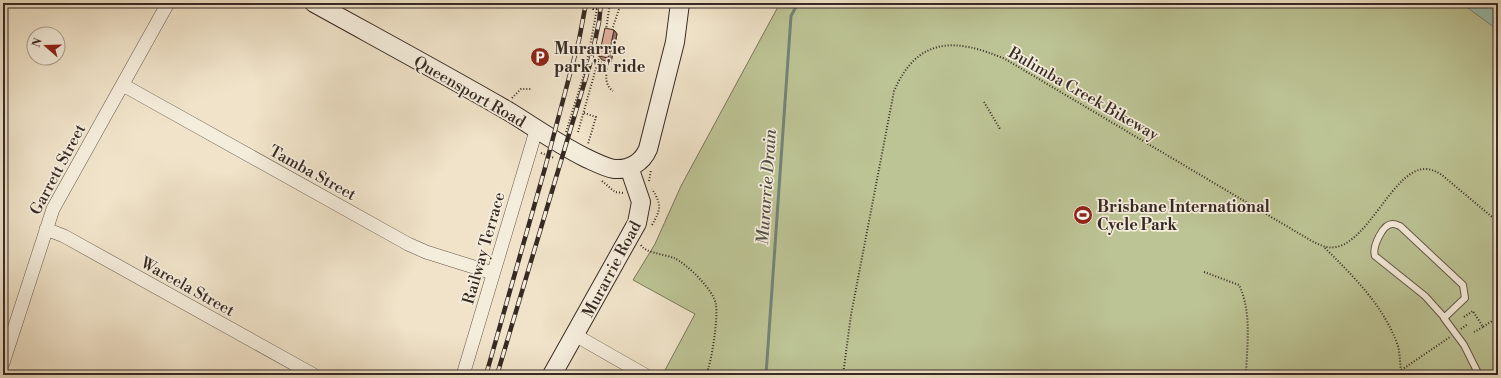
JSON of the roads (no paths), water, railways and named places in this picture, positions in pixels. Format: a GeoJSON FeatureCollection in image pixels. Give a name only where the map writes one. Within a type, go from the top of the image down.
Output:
{"type":"FeatureCollection","features":[{"type":"Feature","properties":{"kind":"street","name":"Garrett Street"},"geometry":{"type":"LineString","coordinates":[[3,363],[46,229],[57,200],[168,3]]}},
{"type":"Feature","properties":{"kind":"street","name":"Queensport Road"},"geometry":{"type":"LineString","coordinates":[[314,3],[506,110],[536,131],[570,150],[604,166],[617,169],[629,167]]}},
{"type":"Feature","properties":{"kind":"street"},"geometry":{"type":"LineString","coordinates":[[629,167],[641,160],[648,149],[672,55],[680,3]]}},
{"type":"Feature","properties":{"kind":"street","name":"Tamba Street"},"geometry":{"type":"LineString","coordinates":[[123,85],[408,244],[426,252],[493,273]]}},
{"type":"Feature","properties":{"kind":"street","name":"Railway Terrace"},"geometry":{"type":"LineString","coordinates":[[463,375],[536,131]]}},
{"type":"Feature","properties":{"kind":"street","name":"Murarrie Road"},"geometry":{"type":"LineString","coordinates":[[552,375],[639,218],[641,202],[629,167]]}},
{"type":"Feature","properties":{"kind":"street","name":"Wareela Street"},"geometry":{"type":"LineString","coordinates":[[46,229],[64,236],[314,375]]}},
{"type":"Feature","properties":{"kind":"street"},"geometry":{"type":"LineString","coordinates":[[575,335],[646,375]]}},
{"type":"Feature","properties":{"kind":"lane"},"geometry":{"type":"LineString","coordinates":[[1444,318],[1465,298],[1463,285],[1400,226],[1393,224],[1388,225],[1376,242],[1374,251],[1375,256],[1425,296],[1464,345],[1479,375]]}},
{"type":"Feature","properties":{"kind":"waterway","name":"Murarrie Drain"},"geometry":{"type":"LineString","coordinates":[[766,375],[791,16],[798,3]]}},
{"type":"Feature","properties":{"kind":"railway"},"geometry":{"type":"LineString","coordinates":[[486,375],[545,168],[579,40],[586,3]]}},
{"type":"Feature","properties":{"kind":"railway"},"geometry":{"type":"LineString","coordinates":[[497,375],[590,64],[599,22],[601,3]]}},
{"type":"Feature","properties":{"kind":"place","name":"Murarrie park 'n' ride"},"geometry":{"type":"Point","coordinates":[540,57]}},
{"type":"Feature","properties":{"kind":"place","name":"Brisbane International Cycle Park"},"geometry":{"type":"Point","coordinates":[1083,215]}}]}
